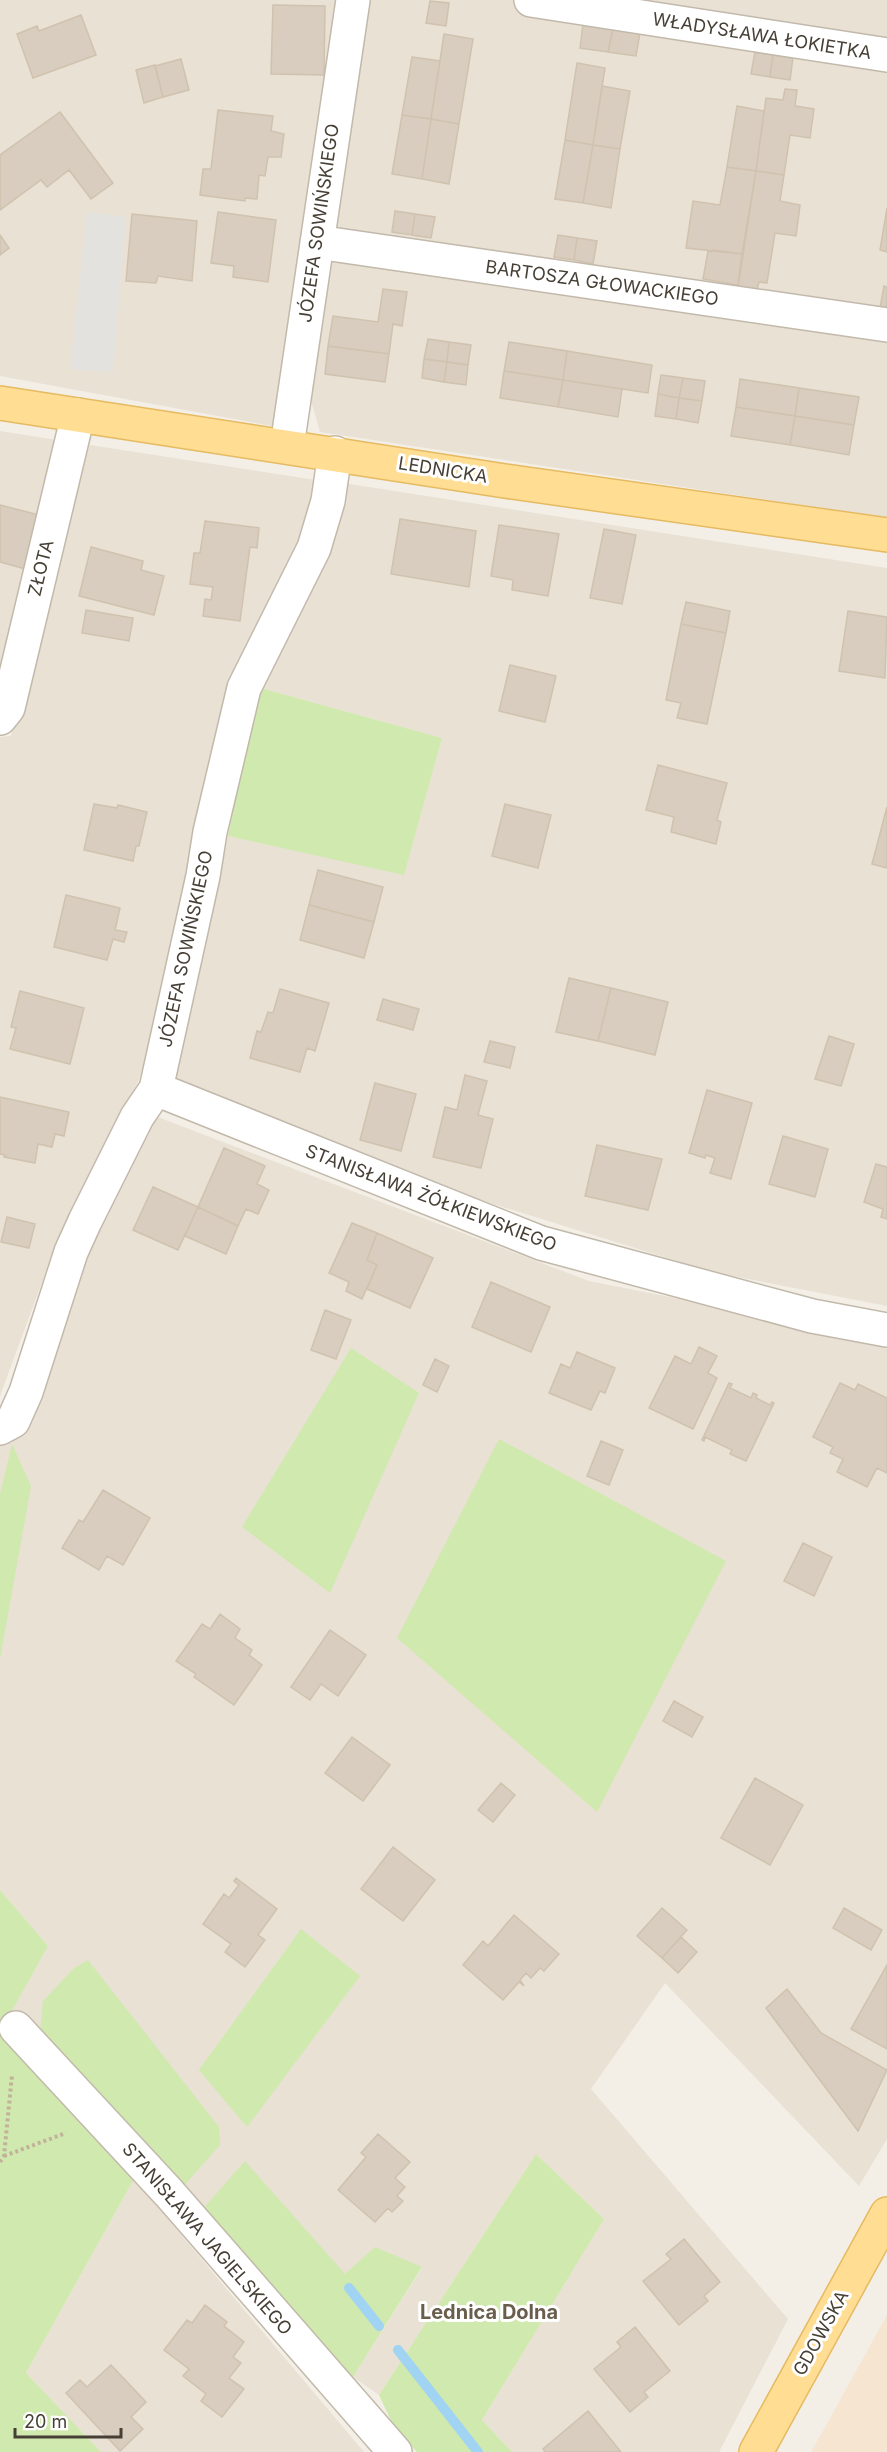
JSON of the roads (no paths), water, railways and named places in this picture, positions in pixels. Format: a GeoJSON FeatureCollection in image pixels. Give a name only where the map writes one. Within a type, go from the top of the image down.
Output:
{"type":"FeatureCollection","features":[{"type":"Feature","properties":{"kind":"main road","name":"LEDNICKA"},"geometry":{"type":"LineString","coordinates":[[0,403],[505,481],[887,536]]}},
{"type":"Feature","properties":{"kind":"main road","name":"GDOWSKA"},"geometry":{"type":"LineString","coordinates":[[756,2452],[882,2234]]}},
{"type":"Feature","properties":{"kind":"street","name":"JÓZEFA SOWIŃSKIEGO"},"geometry":{"type":"LineString","coordinates":[[287,446],[353,0]]}},
{"type":"Feature","properties":{"kind":"street","name":"WŁADYSŁAWA ŁOKIETKA"},"geometry":{"type":"LineString","coordinates":[[531,0],[887,55]]}},
{"type":"Feature","properties":{"kind":"street","name":"BARTOSZA GŁOWACKIEGO"},"geometry":{"type":"LineString","coordinates":[[317,242],[887,325]]}},
{"type":"Feature","properties":{"kind":"street","name":"ZŁOTA"},"geometry":{"type":"LineString","coordinates":[[0,718],[8,708],[78,415]]}},
{"type":"Feature","properties":{"kind":"street","name":"JÓZEFA SOWIŃSKIEGO"},"geometry":{"type":"LineString","coordinates":[[0,1428],[13,1421],[26,1392],[71,1252],[85,1221],[138,1117],[156,1089],[203,876],[210,832],[244,688],[314,548],[328,501],[335,453]]}},
{"type":"Feature","properties":{"kind":"street","name":"STANISŁAWA ŻÓŁKIEWSKIEGO"},"geometry":{"type":"LineString","coordinates":[[156,1089],[542,1243],[812,1316],[887,1330]]}},
{"type":"Feature","properties":{"kind":"street","name":"STANISŁAWA JAGIELSKIEGO"},"geometry":{"type":"LineString","coordinates":[[16,2028],[169,2193],[395,2452]]}},
{"type":"Feature","properties":{"kind":"waterway"},"geometry":{"type":"LineString","coordinates":[[349,2288],[379,2326]]}},
{"type":"Feature","properties":{"kind":"waterway"},"geometry":{"type":"LineString","coordinates":[[398,2350],[478,2452]]}},
{"type":"Feature","properties":{"kind":"district","name":"Lednica Dolna"},"geometry":{"type":"Point","coordinates":[489,2312]}}]}
